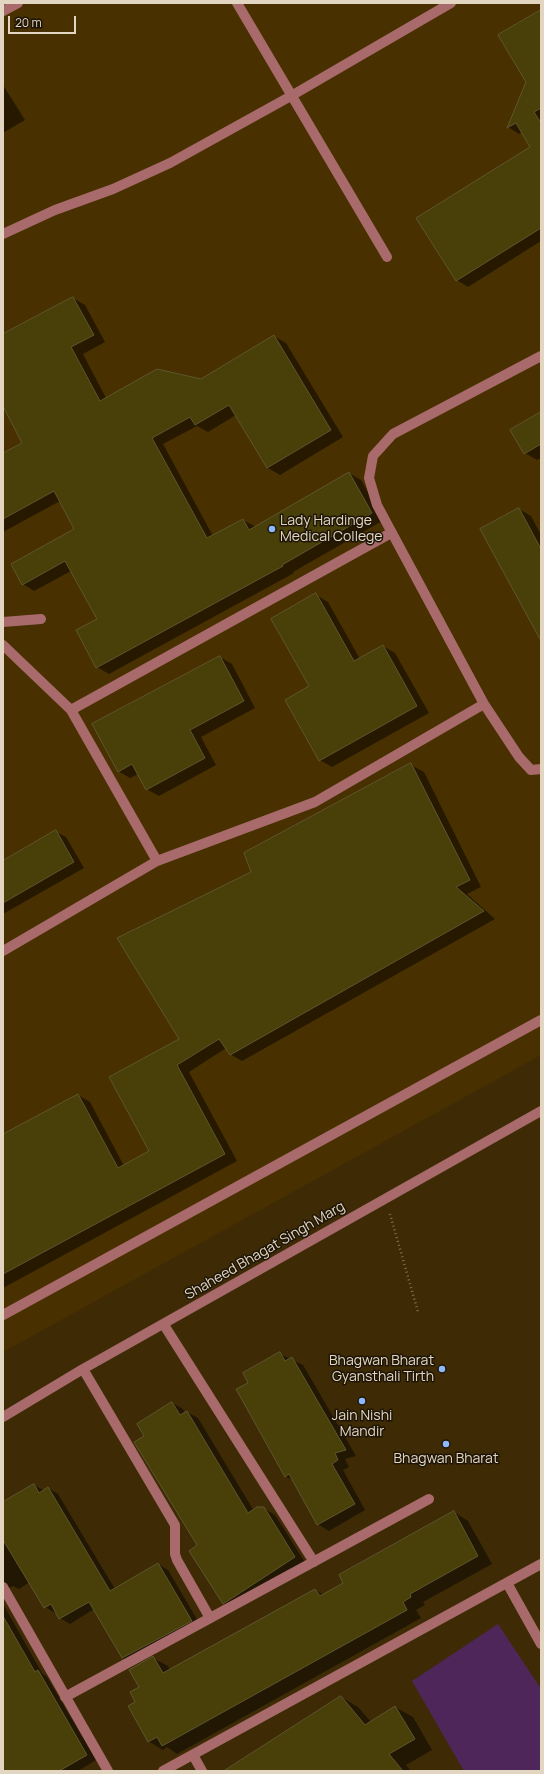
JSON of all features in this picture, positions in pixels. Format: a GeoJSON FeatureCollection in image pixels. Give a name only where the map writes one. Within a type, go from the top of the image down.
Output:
{"type":"FeatureCollection","features":[{"type":"Feature","properties":{"kind":"street"},"geometry":{"type":"LineString","coordinates":[[3,11],[18,3]]}},
{"type":"Feature","properties":{"kind":"street"},"geometry":{"type":"LineString","coordinates":[[237,3],[387,257]]}},
{"type":"Feature","properties":{"kind":"street"},"geometry":{"type":"LineString","coordinates":[[3,234],[55,210],[113,189],[170,163],[291,96],[451,3]]}},
{"type":"Feature","properties":{"kind":"street"},"geometry":{"type":"LineString","coordinates":[[541,356],[393,434],[373,456],[369,478],[377,505],[391,533],[484,704],[519,757],[531,770],[541,769]]}},
{"type":"Feature","properties":{"kind":"street"},"geometry":{"type":"LineString","coordinates":[[71,710],[391,533]]}},
{"type":"Feature","properties":{"kind":"street"},"geometry":{"type":"LineString","coordinates":[[3,622],[41,619]]}},
{"type":"Feature","properties":{"kind":"street"},"geometry":{"type":"LineString","coordinates":[[3,646],[71,710],[157,861]]}},
{"type":"Feature","properties":{"kind":"street"},"geometry":{"type":"LineString","coordinates":[[3,951],[157,861],[315,802],[484,704]]}},
{"type":"Feature","properties":{"kind":"street"},"geometry":{"type":"LineString","coordinates":[[3,1315],[541,1020]]}},
{"type":"Feature","properties":{"kind":"street","name":"Shaheed Bhagat Singh Marg"},"geometry":{"type":"LineString","coordinates":[[3,1417],[83,1369],[541,1111]]}},
{"type":"Feature","properties":{"kind":"street"},"geometry":{"type":"LineString","coordinates":[[164,1324],[314,1562]]}},
{"type":"Feature","properties":{"kind":"street"},"geometry":{"type":"LineString","coordinates":[[83,1369],[175,1526],[175,1554],[177,1560],[210,1618]]}},
{"type":"Feature","properties":{"kind":"street"},"geometry":{"type":"LineString","coordinates":[[65,1697],[429,1499]]}},
{"type":"Feature","properties":{"kind":"street"},"geometry":{"type":"LineString","coordinates":[[163,1771],[541,1564]]}},
{"type":"Feature","properties":{"kind":"street"},"geometry":{"type":"LineString","coordinates":[[507,1583],[541,1644]]}},
{"type":"Feature","properties":{"kind":"street"},"geometry":{"type":"LineString","coordinates":[[3,1587],[108,1771]]}},
{"type":"Feature","properties":{"kind":"street"},"geometry":{"type":"LineString","coordinates":[[193,1755],[202,1771]]}},
{"type":"Feature","properties":{"kind":"path"},"geometry":{"type":"LineString","coordinates":[[386,1198],[418,1312]]}},
{"type":"Feature","properties":{"kind":"shaded area","name":"Lady Hardinge Medical College"},"geometry":{"type":"Polygon","coordinates":[[[3,3],[541,3],[541,1055],[3,1352],[3,3]]]}},
{"type":"Feature","properties":{"kind":"shaded area"},"geometry":{"type":"Polygon","coordinates":[[[498,1624],[541,1689],[541,1771],[464,1771],[412,1681],[498,1624]]]}},
{"type":"Feature","properties":{"kind":"building"},"geometry":{"type":"Polygon","coordinates":[[[541,10],[541,108],[534,112],[541,123],[541,228],[456,281],[416,218],[530,147],[516,123],[507,128],[526,82],[498,35],[541,10]]]}},
{"type":"Feature","properties":{"kind":"building"},"geometry":{"type":"Polygon","coordinates":[[[73,297],[94,335],[71,347],[100,401],[157,369],[201,379],[274,335],[331,430],[267,468],[229,405],[195,425],[190,417],[152,438],[207,538],[243,519],[249,530],[349,472],[372,513],[282,565],[283,566],[96,668],[76,630],[97,619],[65,561],[22,585],[11,564],[74,529],[54,491],[3,519],[3,453],[22,443],[3,406],[3,334],[73,297]]]}},
{"type":"Feature","properties":{"kind":"building"},"geometry":{"type":"Polygon","coordinates":[[[541,412],[541,444],[524,454],[510,430],[541,412]]]}},
{"type":"Feature","properties":{"kind":"building"},"geometry":{"type":"Polygon","coordinates":[[[519,508],[541,549],[541,641],[480,529],[519,508]]]}},
{"type":"Feature","properties":{"kind":"building"},"geometry":{"type":"Polygon","coordinates":[[[316,593],[354,661],[383,645],[417,706],[319,761],[285,700],[309,686],[271,619],[316,593]]]}},
{"type":"Feature","properties":{"kind":"building"},"geometry":{"type":"Polygon","coordinates":[[[220,656],[244,701],[190,730],[205,758],[146,790],[132,764],[118,772],[92,724],[220,656]]]}},
{"type":"Feature","properties":{"kind":"building"},"geometry":{"type":"Polygon","coordinates":[[[411,763],[470,880],[456,887],[484,911],[230,1055],[219,1039],[177,1065],[225,1154],[3,1274],[3,1134],[78,1094],[118,1168],[149,1151],[109,1077],[179,1039],[117,938],[251,872],[244,853],[411,763]]]}},
{"type":"Feature","properties":{"kind":"building"},"geometry":{"type":"Polygon","coordinates":[[[56,830],[74,862],[3,903],[3,861],[56,830]]]}},
{"type":"Feature","properties":{"kind":"building"},"geometry":{"type":"Polygon","coordinates":[[[280,1352],[285,1361],[292,1357],[346,1450],[335,1453],[338,1460],[332,1464],[355,1504],[317,1525],[289,1474],[285,1477],[236,1389],[248,1383],[243,1373],[280,1352]]]}},
{"type":"Feature","properties":{"kind":"building"},"geometry":{"type":"Polygon","coordinates":[[[172,1402],[180,1415],[187,1411],[248,1513],[257,1507],[264,1507],[295,1557],[223,1604],[189,1551],[197,1545],[134,1442],[144,1436],[137,1424],[172,1402]]]}},
{"type":"Feature","properties":{"kind":"building"},"geometry":{"type":"Polygon","coordinates":[[[34,1484],[39,1493],[48,1487],[110,1591],[158,1563],[192,1621],[122,1658],[89,1602],[59,1619],[51,1604],[44,1608],[3,1540],[3,1502],[34,1484]]]}},
{"type":"Feature","properties":{"kind":"building"},"geometry":{"type":"Polygon","coordinates":[[[454,1511],[478,1556],[410,1594],[411,1597],[403,1602],[407,1610],[162,1746],[157,1737],[148,1742],[128,1706],[135,1702],[130,1692],[139,1687],[129,1670],[153,1656],[163,1673],[315,1589],[320,1596],[343,1583],[339,1575],[454,1511]]]}},
{"type":"Feature","properties":{"kind":"building"},"geometry":{"type":"Polygon","coordinates":[[[3,1616],[35,1672],[38,1670],[87,1755],[59,1771],[3,1771],[3,1616]]]}},
{"type":"Feature","properties":{"kind":"building"},"geometry":{"type":"Polygon","coordinates":[[[341,1696],[365,1725],[395,1706],[415,1739],[389,1754],[403,1771],[224,1771],[341,1696]]]}},
{"type":"Feature","properties":{"kind":"place","name":"Lady Hardinge Medical College"},"geometry":{"type":"Point","coordinates":[272,529]}},
{"type":"Feature","properties":{"kind":"place","name":"Bhagwan Bharat Gyansthali Tirth"},"geometry":{"type":"Point","coordinates":[442,1369]}},
{"type":"Feature","properties":{"kind":"place","name":"Jain Nishi Mandir"},"geometry":{"type":"Point","coordinates":[362,1401]}},
{"type":"Feature","properties":{"kind":"place","name":"Bhagwan Bharat"},"geometry":{"type":"Point","coordinates":[446,1444]}}]}
